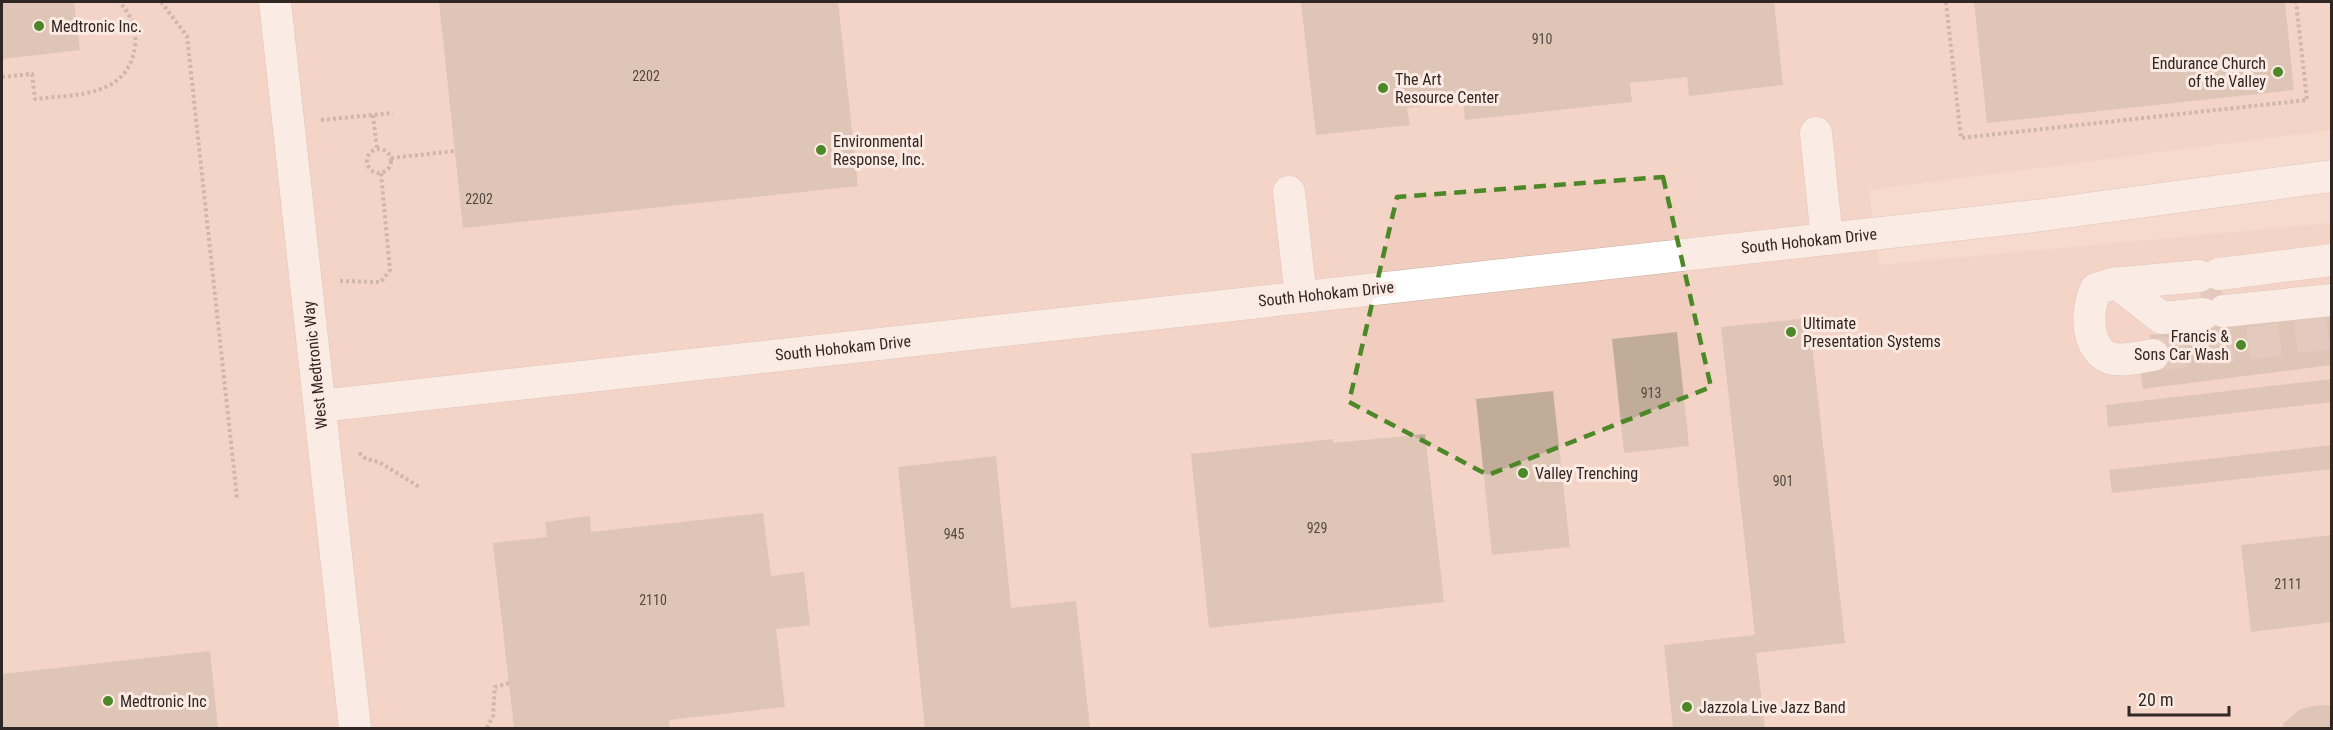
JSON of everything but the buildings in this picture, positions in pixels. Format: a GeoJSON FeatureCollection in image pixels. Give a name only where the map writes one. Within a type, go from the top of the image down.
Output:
{"type":"FeatureCollection","features":[{"type":"Feature","properties":{"kind":"street","name":"West Medtronic Way"},"geometry":{"type":"LineString","coordinates":[[274,2],[355,729]]}},
{"type":"Feature","properties":{"kind":"street"},"geometry":{"type":"LineString","coordinates":[[1816,133],[1827,239]]}},
{"type":"Feature","properties":{"kind":"street","name":"South Hohokam Drive"},"geometry":{"type":"LineString","coordinates":[[320,406],[2035,216],[2331,176]]}},
{"type":"Feature","properties":{"kind":"street"},"geometry":{"type":"LineString","coordinates":[[1289,192],[1301,297]]}},
{"type":"Feature","properties":{"kind":"street"},"geometry":{"type":"LineString","coordinates":[[2211,294],[2331,260]]}},
{"type":"Feature","properties":{"kind":"street"},"geometry":{"type":"LineString","coordinates":[[2211,294],[2331,281]]}},
{"type":"Feature","properties":{"kind":"street"},"geometry":{"type":"LineString","coordinates":[[2153,355],[2111,358],[2096,347],[2090,322],[2096,289],[2117,283],[2211,294],[2331,300]]}},
{"type":"Feature","properties":{"kind":"path"},"geometry":{"type":"LineString","coordinates":[[2,77],[32,74],[35,99],[98,92],[119,81],[132,63],[136,36],[130,13],[118,2]]}},
{"type":"Feature","properties":{"kind":"path"},"geometry":{"type":"LineString","coordinates":[[161,2],[187,36],[237,498]]}},
{"type":"Feature","properties":{"kind":"path"},"geometry":{"type":"LineString","coordinates":[[1946,2],[1961,138],[2307,100],[2296,2]]}},
{"type":"Feature","properties":{"kind":"path"},"geometry":{"type":"LineString","coordinates":[[321,120],[393,113]]}},
{"type":"Feature","properties":{"kind":"path"},"geometry":{"type":"LineString","coordinates":[[373,115],[377,149]]}},
{"type":"Feature","properties":{"kind":"path"},"geometry":{"type":"LineString","coordinates":[[377,149],[387,151],[391,158],[390,166],[381,173],[370,170],[367,163],[370,151],[377,149]]}},
{"type":"Feature","properties":{"kind":"path"},"geometry":{"type":"LineString","coordinates":[[391,158],[455,151]]}},
{"type":"Feature","properties":{"kind":"path"},"geometry":{"type":"LineString","coordinates":[[339,281],[381,282],[390,270],[381,173]]}},
{"type":"Feature","properties":{"kind":"path"},"geometry":{"type":"LineString","coordinates":[[359,453],[366,459],[379,462],[421,488]]}},
{"type":"Feature","properties":{"kind":"path"},"geometry":{"type":"LineString","coordinates":[[488,729],[493,716],[495,687],[509,683]]}},
{"type":"Feature","properties":{"kind":"highlighted area"},"geometry":{"type":"Polygon","coordinates":[[[1663,177],[1711,387],[1488,475],[1349,402],[1397,197],[1663,177]]]}},
{"type":"Feature","properties":{"kind":"shaded area"},"geometry":{"type":"Polygon","coordinates":[[[2,2],[2331,2],[2331,130],[1869,190],[1879,265],[2331,223],[2331,728],[2,728],[2,2]]]}},
{"type":"Feature","properties":{"kind":"tunnel"},"geometry":{"type":"LineString","coordinates":[[2201,297],[2222,294]]}},
{"type":"Feature","properties":{"kind":"tunnel"},"geometry":{"type":"LineString","coordinates":[[2153,355],[2332,333]]}},
{"type":"Feature","properties":{"kind":"place","name":"Medtronic Inc."},"geometry":{"type":"Point","coordinates":[39,26]}},
{"type":"Feature","properties":{"kind":"place","name":"Endurance Church of the Valley"},"geometry":{"type":"Point","coordinates":[2278,72]}},
{"type":"Feature","properties":{"kind":"place","name":"The Art Resource Center"},"geometry":{"type":"Point","coordinates":[1383,88]}},
{"type":"Feature","properties":{"kind":"place","name":"Environmental Response, Inc."},"geometry":{"type":"Point","coordinates":[821,150]}},
{"type":"Feature","properties":{"kind":"place","name":"Ultimate Presentation Systems"},"geometry":{"type":"Point","coordinates":[1791,332]}},
{"type":"Feature","properties":{"kind":"place","name":"Francis & Sons Car Wash"},"geometry":{"type":"Point","coordinates":[2241,345]}},
{"type":"Feature","properties":{"kind":"place","name":"Valley Trenching"},"geometry":{"type":"Point","coordinates":[1523,473]}},
{"type":"Feature","properties":{"kind":"place","name":"Medtronic Inc"},"geometry":{"type":"Point","coordinates":[108,701]}},
{"type":"Feature","properties":{"kind":"place","name":"Jazzola Live Jazz Band"},"geometry":{"type":"Point","coordinates":[1687,707]}}]}
